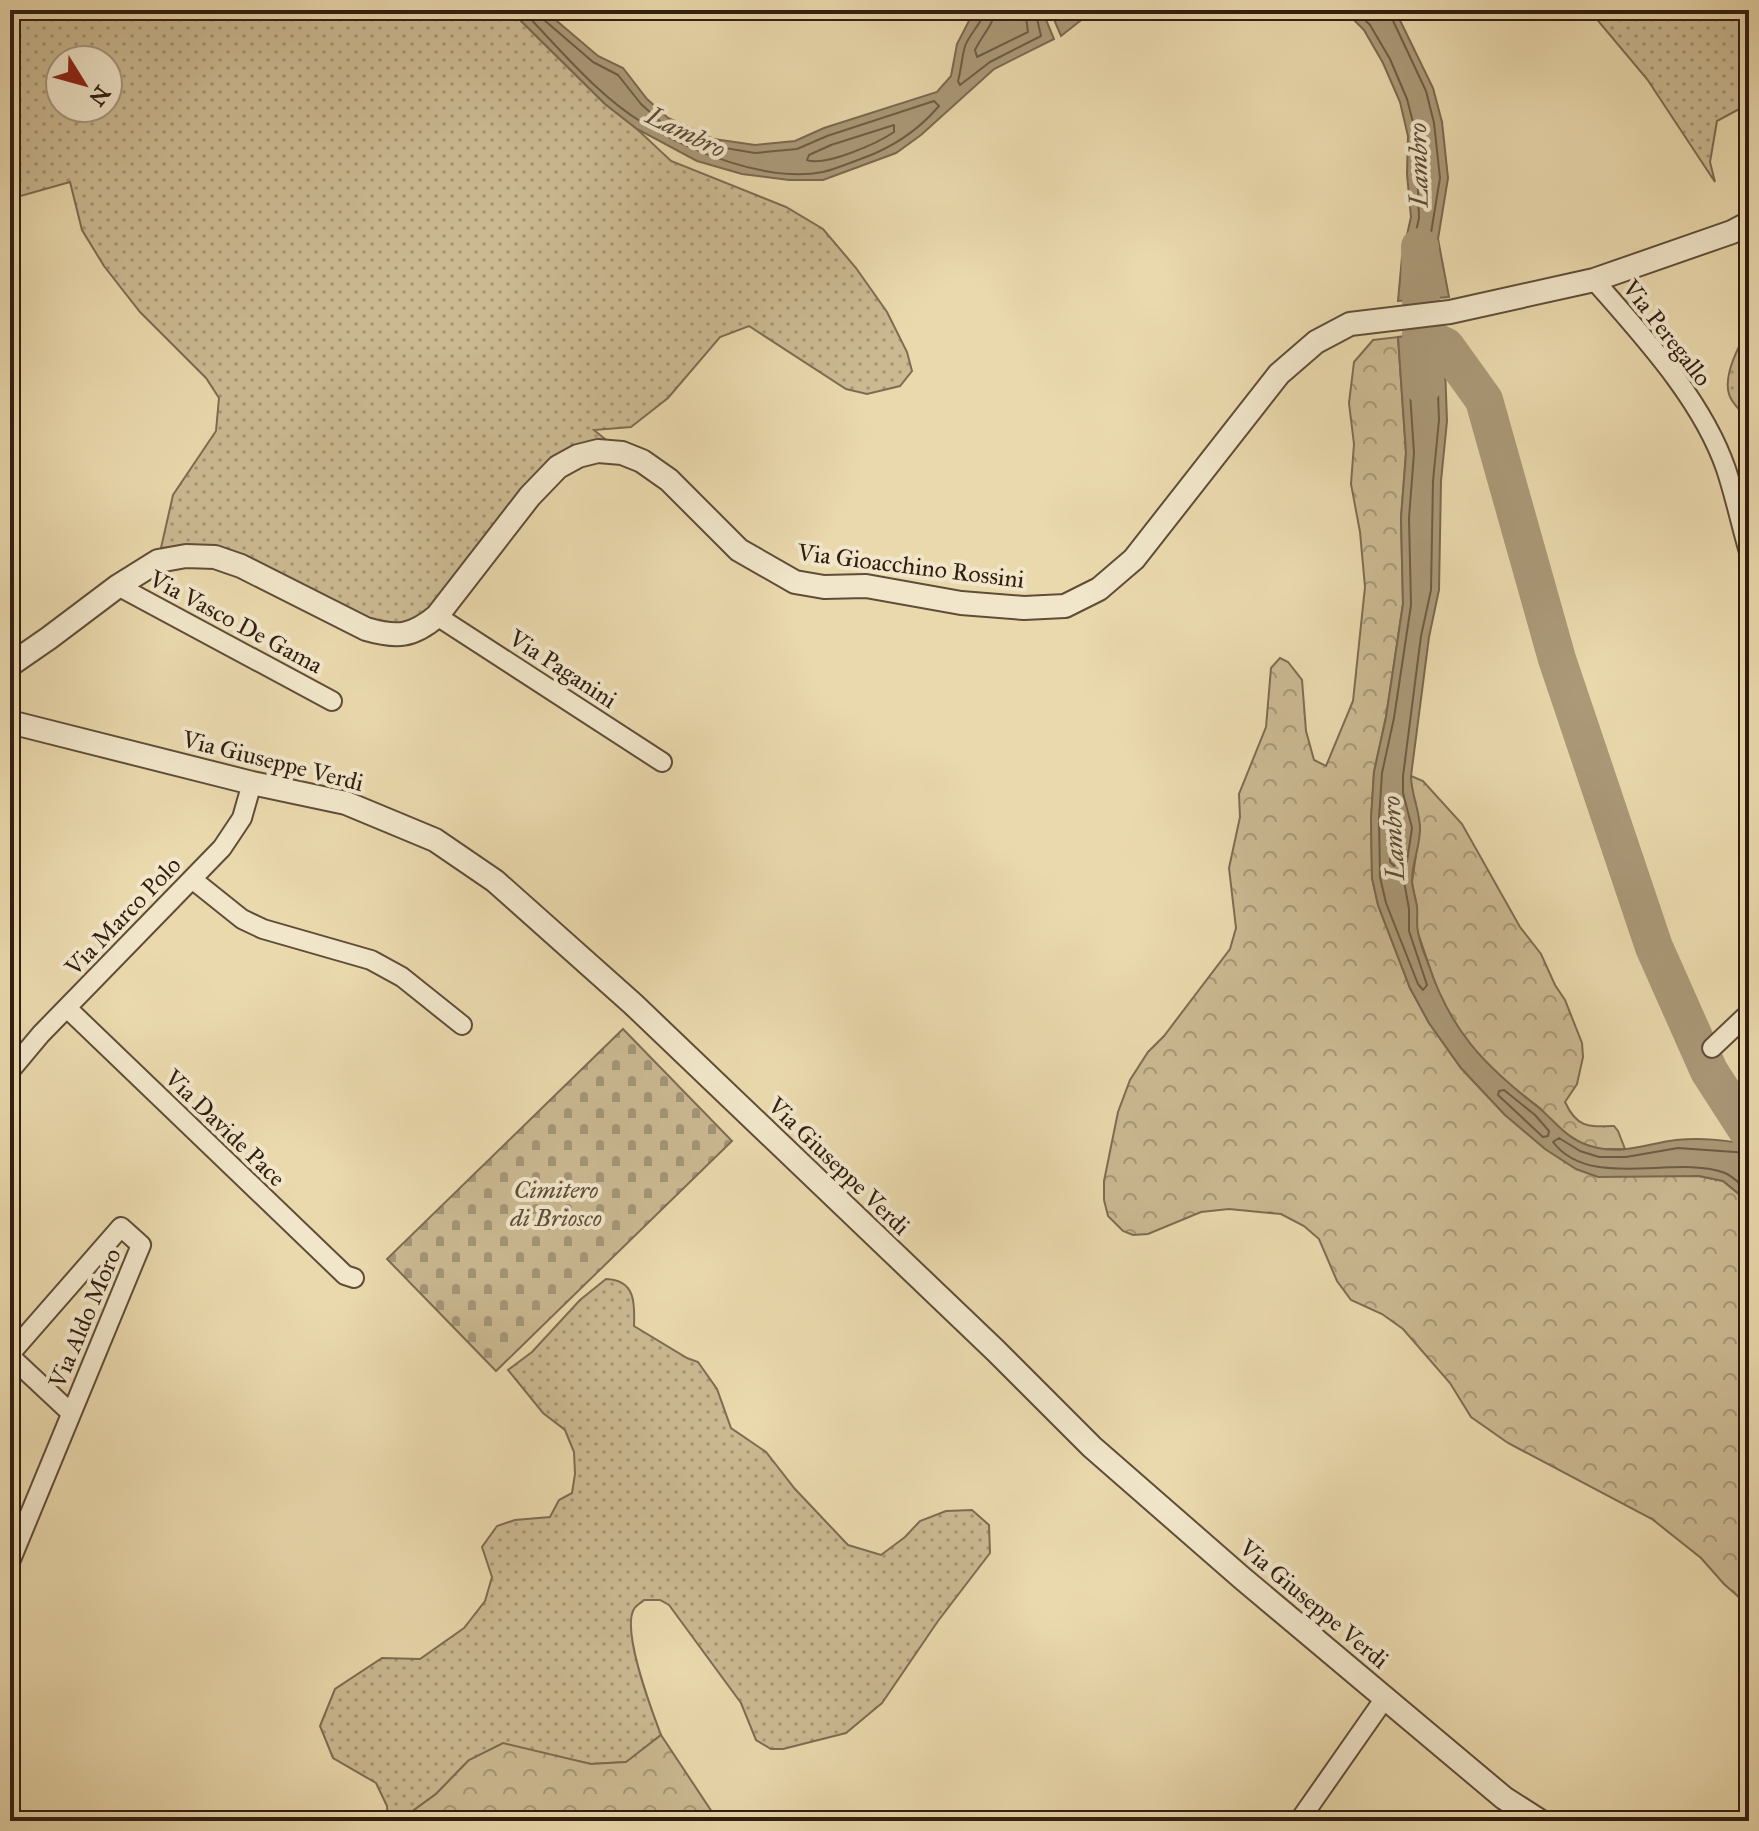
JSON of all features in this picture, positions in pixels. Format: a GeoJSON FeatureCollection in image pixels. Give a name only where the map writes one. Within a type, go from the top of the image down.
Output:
{"type":"FeatureCollection","features":[{"type":"Feature","properties":{"kind":"street","name":"Via Gioacchino Rossini"},"geometry":{"type":"LineString","coordinates":[[10,665],[118,586],[158,561],[202,555],[241,566],[356,624],[388,636],[404,635],[423,628],[437,616],[530,496],[558,467],[578,456],[598,451],[622,453],[642,461],[669,480],[739,550],[795,582],[824,587],[866,586],[977,604],[1024,608],[1065,606],[1099,589],[1134,559],[1279,374],[1298,356],[1334,331],[1364,322],[1450,312],[1594,280],[1732,232],[1749,223]]}},
{"type":"Feature","properties":{"kind":"street","name":"Via Peregallo"},"geometry":{"type":"LineString","coordinates":[[1594,280],[1646,340],[1698,412],[1726,467],[1749,552]]}},
{"type":"Feature","properties":{"kind":"street","name":"Via Vasco De Gama"},"geometry":{"type":"LineString","coordinates":[[118,586],[332,701]]}},
{"type":"Feature","properties":{"kind":"street","name":"Via Paganini"},"geometry":{"type":"LineString","coordinates":[[437,616],[662,762]]}},
{"type":"Feature","properties":{"kind":"street","name":"Via Giuseppe Verdi"},"geometry":{"type":"LineString","coordinates":[[10,722],[252,783],[346,803],[435,840],[495,881],[633,1004],[1092,1447],[1504,1798],[1540,1821]]}},
{"type":"Feature","properties":{"kind":"street","name":"Via Marco Polo"},"geometry":{"type":"LineString","coordinates":[[10,1071],[222,848],[242,818],[252,783]]}},
{"type":"Feature","properties":{"kind":"street"},"geometry":{"type":"LineString","coordinates":[[192,879],[242,919],[263,929],[371,960],[402,977],[462,1025]]}},
{"type":"Feature","properties":{"kind":"street","name":"Via Davide Pace"},"geometry":{"type":"LineString","coordinates":[[67,1008],[333,1264],[345,1275],[354,1278]]}},
{"type":"Feature","properties":{"kind":"street"},"geometry":{"type":"LineString","coordinates":[[1712,1048],[1749,1013]]}},
{"type":"Feature","properties":{"kind":"street","name":"Via Aldo Moro"},"geometry":{"type":"LineString","coordinates":[[10,1562],[14,1542],[71,1413],[141,1245],[121,1227],[10,1355],[71,1413]]}},
{"type":"Feature","properties":{"kind":"street"},"geometry":{"type":"LineString","coordinates":[[1299,1821],[1385,1698]]}},
{"type":"Feature","properties":{"kind":"green space"},"geometry":{"type":"Polygon","coordinates":[[[10,10],[510,10],[605,104],[671,161],[786,207],[823,229],[887,312],[907,352],[912,371],[900,386],[867,394],[846,389],[749,326],[720,337],[668,398],[631,427],[594,430],[622,453],[578,456],[404,635],[241,566],[158,561],[173,495],[216,431],[219,398],[206,378],[140,312],[104,266],[82,230],[70,182],[10,199],[10,10]]]}},
{"type":"Feature","properties":{"kind":"green space"},"geometry":{"type":"Polygon","coordinates":[[[1589,10],[1749,10],[1749,110],[1743,107],[1717,121],[1710,162],[1715,182],[1647,79],[1589,10]]]}},
{"type":"Feature","properties":{"kind":"green space"},"geometry":{"type":"Polygon","coordinates":[[[1749,328],[1749,415],[1744,415],[1730,397],[1728,378],[1749,328]]]}},
{"type":"Feature","properties":{"kind":"green space"},"geometry":{"type":"Polygon","coordinates":[[[1398,337],[1406,453],[1401,518],[1403,604],[1386,717],[1374,772],[1372,878],[1378,905],[1410,988],[1429,1023],[1461,1068],[1505,1115],[1627,1175],[1699,1176],[1723,1181],[1745,1199],[1749,1207],[1749,1606],[1701,1558],[1652,1519],[1508,1443],[1471,1417],[1450,1383],[1403,1329],[1382,1314],[1351,1300],[1337,1281],[1319,1239],[1304,1226],[1281,1214],[1229,1209],[1201,1212],[1148,1234],[1133,1235],[1123,1231],[1108,1216],[1104,1181],[1118,1112],[1130,1080],[1148,1052],[1164,1036],[1230,949],[1236,928],[1229,868],[1240,817],[1239,794],[1266,727],[1271,668],[1280,658],[1288,662],[1302,680],[1306,731],[1314,760],[1326,766],[1353,701],[1365,587],[1360,532],[1351,484],[1354,444],[1349,403],[1354,362],[1373,340],[1398,337]]]}},
{"type":"Feature","properties":{"kind":"green space"},"geometry":{"type":"Polygon","coordinates":[[[1411,776],[1423,781],[1462,824],[1520,927],[1541,954],[1565,1000],[1582,1043],[1583,1057],[1577,1084],[1565,1102],[1569,1111],[1584,1124],[1614,1126],[1625,1149],[1600,1149],[1583,1144],[1557,1128],[1541,1109],[1473,1051],[1457,1029],[1437,989],[1417,930],[1412,882],[1420,827],[1411,792],[1411,776]]]}},
{"type":"Feature","properties":{"kind":"green space","name":"Cimitero di Briosco"},"geometry":{"type":"Polygon","coordinates":[[[623,1029],[732,1141],[496,1371],[387,1259],[623,1029]]]}},
{"type":"Feature","properties":{"kind":"green space"},"geometry":{"type":"Polygon","coordinates":[[[606,1279],[616,1280],[628,1288],[633,1301],[634,1326],[698,1362],[717,1389],[731,1428],[766,1452],[795,1489],[848,1545],[881,1555],[920,1521],[946,1511],[972,1510],[989,1525],[990,1553],[938,1621],[882,1703],[846,1733],[783,1749],[771,1749],[756,1740],[741,1703],[669,1605],[660,1600],[644,1600],[634,1609],[631,1635],[639,1671],[661,1735],[627,1762],[591,1764],[568,1759],[469,1760],[404,1821],[388,1821],[387,1806],[376,1783],[333,1758],[320,1726],[335,1689],[382,1658],[420,1659],[464,1628],[485,1601],[492,1577],[482,1547],[497,1526],[515,1520],[550,1517],[559,1500],[572,1493],[574,1452],[565,1430],[543,1413],[508,1370],[532,1352],[580,1300],[606,1279]]]}},
{"type":"Feature","properties":{"kind":"green space"},"geometry":{"type":"Polygon","coordinates":[[[661,1735],[718,1821],[404,1821],[469,1760],[503,1743],[591,1764],[626,1762],[661,1735]]]}},
{"type":"Feature","properties":{"kind":"water"},"geometry":{"type":"Polygon","coordinates":[[[510,10],[544,10],[598,56],[623,68],[647,99],[668,118],[714,139],[755,145],[795,141],[824,128],[937,92],[951,76],[957,44],[970,19],[981,10],[1042,10],[1054,39],[994,69],[921,135],[896,153],[823,180],[789,180],[742,174],[697,161],[637,129],[605,104],[510,10]]]}},
{"type":"Feature","properties":{"kind":"water"},"geometry":{"type":"Polygon","coordinates":[[[1050,10],[1094,10],[1061,36],[1050,10]]]}},
{"type":"Feature","properties":{"kind":"water"},"geometry":{"type":"Polygon","coordinates":[[[1344,10],[1395,10],[1433,88],[1442,122],[1448,178],[1438,239],[1449,297],[1398,301],[1402,257],[1411,217],[1407,174],[1408,136],[1400,102],[1383,63],[1364,30],[1344,10]]]}},
{"type":"Feature","properties":{"kind":"water"},"geometry":{"type":"Polygon","coordinates":[[[1451,331],[1445,367],[1447,421],[1441,481],[1439,590],[1429,637],[1411,776],[1420,822],[1412,883],[1421,945],[1447,1009],[1470,1044],[1499,1074],[1570,1136],[1587,1145],[1608,1150],[1694,1139],[1722,1140],[1749,1146],[1749,1207],[1745,1199],[1723,1181],[1699,1176],[1598,1177],[1576,1169],[1545,1149],[1505,1115],[1461,1068],[1429,1023],[1410,988],[1378,905],[1372,878],[1374,772],[1386,717],[1403,604],[1401,518],[1406,453],[1398,337],[1451,331]]]}},
{"type":"Feature","properties":{"kind":"waterway","name":"Lambro"},"geometry":{"type":"LineString","coordinates":[[1420,247],[1423,385]]}},
{"type":"Feature","properties":{"kind":"waterway","name":"Lambro"},"geometry":{"type":"LineString","coordinates":[[1421,335],[1446,347],[1484,400],[1557,659],[1654,947],[1709,1071],[1749,1133]]}}]}
